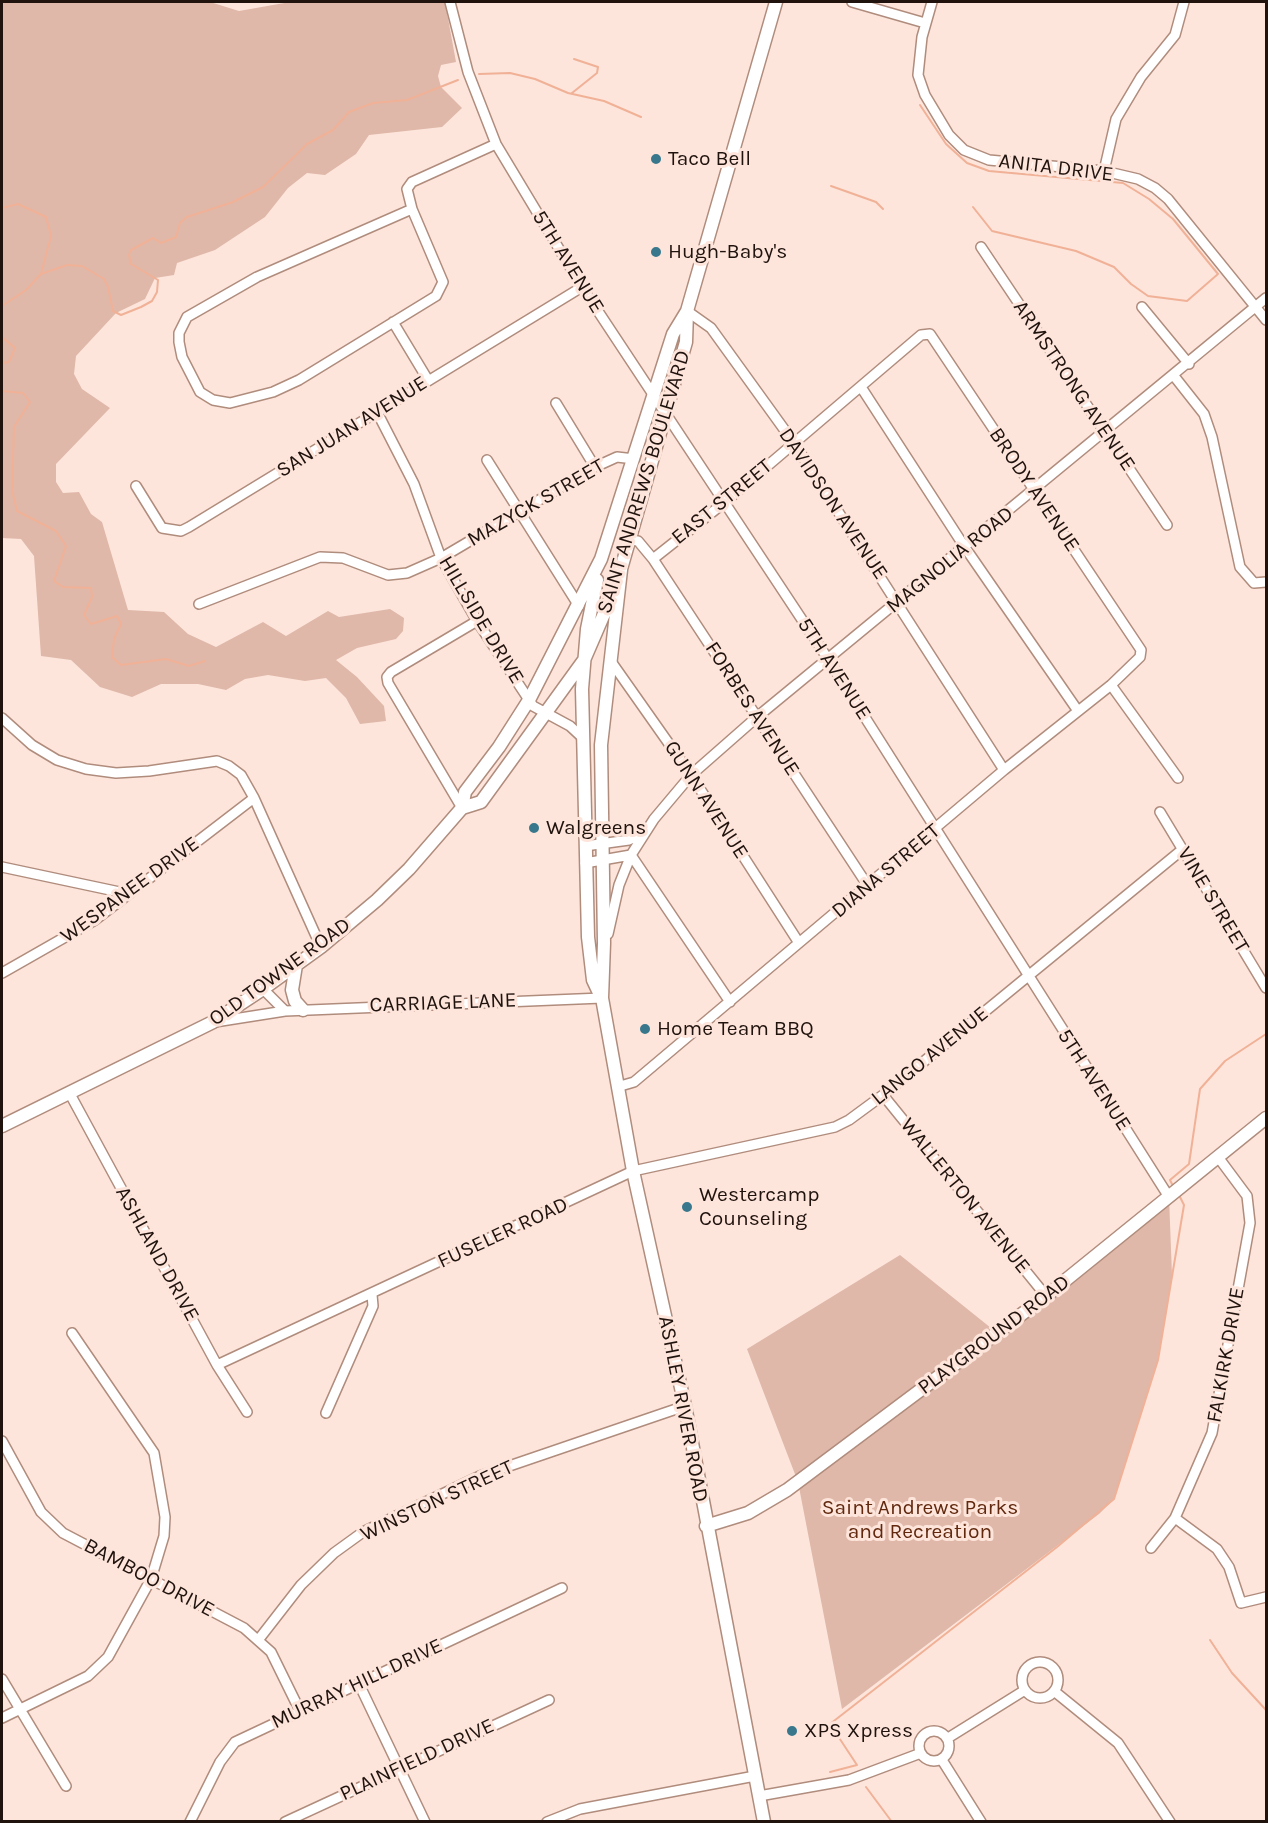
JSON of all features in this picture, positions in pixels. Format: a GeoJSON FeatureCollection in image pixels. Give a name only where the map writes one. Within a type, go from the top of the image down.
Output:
{"type":"FeatureCollection","features":[{"type":"Feature","properties":{"kind":"main road","name":"SAINT ANDREWS BOULEVARD"},"geometry":{"type":"LineString","coordinates":[[687,310],[686,342],[621,570],[584,660],[481,802],[462,808],[465,792],[499,747],[529,700],[601,560],[634,459],[652,394],[673,334],[687,310],[776,2]]}},
{"type":"Feature","properties":{"kind":"main road","name":"ASHLEY RIVER ROAD"},"geometry":{"type":"LineString","coordinates":[[601,560],[587,629],[582,689],[588,938],[593,980],[602,998]]}},
{"type":"Feature","properties":{"kind":"main road","name":"ASHLEY RIVER ROAD"},"geometry":{"type":"LineString","coordinates":[[621,570],[601,745],[600,844],[604,943],[602,998],[633,1172],[685,1406],[706,1526],[764,1821]]}},
{"type":"Feature","properties":{"kind":"main road","name":"OLD TOWNE ROAD"},"geometry":{"type":"LineString","coordinates":[[2,1126],[213,1022],[263,989],[321,946],[409,869],[462,808]]}},
{"type":"Feature","properties":{"kind":"main road"},"geometry":{"type":"LineString","coordinates":[[296,965],[292,990],[295,1001],[303,1010]]}},
{"type":"Feature","properties":{"kind":"main road","name":"PLAYGROUND ROAD"},"geometry":{"type":"LineString","coordinates":[[706,1526],[748,1514],[788,1490],[1046,1296],[1266,1118]]}},
{"type":"Feature","properties":{"kind":"street","name":"5TH AVENUE"},"geometry":{"type":"LineString","coordinates":[[450,2],[468,72],[496,144],[582,287],[828,660],[1169,1197]]}},
{"type":"Feature","properties":{"kind":"street"},"geometry":{"type":"LineString","coordinates":[[852,2],[925,23]]}},
{"type":"Feature","properties":{"kind":"street","name":"ANITA DRIVE"},"geometry":{"type":"LineString","coordinates":[[932,2],[925,23],[918,75],[925,95],[943,125],[964,150],[989,160],[1104,171],[1138,179],[1168,199],[1257,306],[1266,320]]}},
{"type":"Feature","properties":{"kind":"street"},"geometry":{"type":"LineString","coordinates":[[1104,171],[1116,119],[1142,77],[1175,34],[1184,2]]}},
{"type":"Feature","properties":{"kind":"street"},"geometry":{"type":"LineString","coordinates":[[412,208],[257,277],[187,317],[179,333],[179,342],[189,373],[200,392],[206,397],[230,403],[273,392],[299,380],[436,296],[443,282],[412,208],[407,189],[412,182],[496,144]]}},
{"type":"Feature","properties":{"kind":"street","name":"ARMSTRONG AVENUE"},"geometry":{"type":"LineString","coordinates":[[981,248],[1167,525]]}},
{"type":"Feature","properties":{"kind":"street","name":"SAN JUAN AVENUE"},"geometry":{"type":"LineString","coordinates":[[136,486],[162,528],[181,531],[582,287]]}},
{"type":"Feature","properties":{"kind":"street","name":"MAGNOLIA ROAD"},"geometry":{"type":"LineString","coordinates":[[602,998],[609,923],[619,885],[631,855],[644,833],[691,775],[757,717],[1189,364],[1266,298]]}},
{"type":"Feature","properties":{"kind":"street"},"geometry":{"type":"LineString","coordinates":[[1142,307],[1189,364]]}},
{"type":"Feature","properties":{"kind":"street","name":"DAVIDSON AVENUE"},"geometry":{"type":"LineString","coordinates":[[687,310],[711,328],[794,443],[1004,770]]}},
{"type":"Feature","properties":{"kind":"street"},"geometry":{"type":"LineString","coordinates":[[393,322],[428,380]]}},
{"type":"Feature","properties":{"kind":"street","name":"EAST STREET"},"geometry":{"type":"LineString","coordinates":[[653,559],[725,502],[921,335],[930,334]]}},
{"type":"Feature","properties":{"kind":"street","name":"BRODY AVENUE"},"geometry":{"type":"LineString","coordinates":[[930,334],[1138,645]]}},
{"type":"Feature","properties":{"kind":"street"},"geometry":{"type":"LineString","coordinates":[[1174,376],[1204,414],[1212,436],[1240,567],[1254,583],[1266,582]]}},
{"type":"Feature","properties":{"kind":"street"},"geometry":{"type":"LineString","coordinates":[[861,387],[964,546],[1078,711]]}},
{"type":"Feature","properties":{"kind":"street"},"geometry":{"type":"LineString","coordinates":[[556,403],[595,467]]}},
{"type":"Feature","properties":{"kind":"street","name":"HILLSIDE DRIVE"},"geometry":{"type":"LineString","coordinates":[[377,412],[414,484],[441,558],[477,621],[529,700],[545,713],[570,726],[584,739]]}},
{"type":"Feature","properties":{"kind":"street","name":"MAZYCK STREET"},"geometry":{"type":"LineString","coordinates":[[199,604],[320,557],[343,558],[388,575],[407,573],[441,558],[595,467],[617,457],[634,459]]}},
{"type":"Feature","properties":{"kind":"street"},"geometry":{"type":"LineString","coordinates":[[487,460],[518,513],[579,606]]}},
{"type":"Feature","properties":{"kind":"street","name":"FORBES AVENUE"},"geometry":{"type":"LineString","coordinates":[[629,540],[642,544],[653,559],[868,886]]}},
{"type":"Feature","properties":{"kind":"street"},"geometry":{"type":"LineString","coordinates":[[462,808],[388,683],[387,677],[391,672],[477,621]]}},
{"type":"Feature","properties":{"kind":"street","name":"DIANA STREET"},"geometry":{"type":"LineString","coordinates":[[617,1087],[634,1082],[1004,770],[1111,685],[1140,657],[1138,645]]}},
{"type":"Feature","properties":{"kind":"street","name":"GUNN AVENUE"},"geometry":{"type":"LineString","coordinates":[[610,660],[691,775],[799,944]]}},
{"type":"Feature","properties":{"kind":"street"},"geometry":{"type":"LineString","coordinates":[[1111,685],[1178,778]]}},
{"type":"Feature","properties":{"kind":"street"},"geometry":{"type":"LineString","coordinates":[[2,718],[32,745],[57,760],[86,769],[116,773],[150,771],[217,761],[241,776],[254,798],[321,946]]}},
{"type":"Feature","properties":{"kind":"street","name":"WESPANEE DRIVE"},"geometry":{"type":"LineString","coordinates":[[2,973],[95,920],[254,798]]}},
{"type":"Feature","properties":{"kind":"street","name":"VINE STREET"},"geometry":{"type":"LineString","coordinates":[[1160,812],[1266,988]]}},
{"type":"Feature","properties":{"kind":"street"},"geometry":{"type":"LineString","coordinates":[[585,846],[629,840],[644,833]]}},
{"type":"Feature","properties":{"kind":"street","name":"LANGO AVENUE"},"geometry":{"type":"LineString","coordinates":[[633,1172],[835,1127],[849,1120],[1028,978],[1183,849]]}},
{"type":"Feature","properties":{"kind":"street"},"geometry":{"type":"LineString","coordinates":[[585,863],[631,855],[730,1002]]}},
{"type":"Feature","properties":{"kind":"street"},"geometry":{"type":"LineString","coordinates":[[2,867],[129,894]]}},
{"type":"Feature","properties":{"kind":"street"},"geometry":{"type":"LineString","coordinates":[[263,989],[285,1011]]}},
{"type":"Feature","properties":{"kind":"street","name":"CARRIAGE LANE"},"geometry":{"type":"LineString","coordinates":[[213,1022],[285,1011],[602,998]]}},
{"type":"Feature","properties":{"kind":"street","name":"ASHLAND DRIVE"},"geometry":{"type":"LineString","coordinates":[[70,1094],[217,1365],[247,1412]]}},
{"type":"Feature","properties":{"kind":"street","name":"WALLERTON AVENUE"},"geometry":{"type":"LineString","coordinates":[[883,1095],[1046,1296]]}},
{"type":"Feature","properties":{"kind":"street","name":"FALKIRK DRIVE"},"geometry":{"type":"LineString","coordinates":[[1151,1548],[1175,1518],[1212,1432],[1250,1223],[1247,1196],[1218,1157]]}},
{"type":"Feature","properties":{"kind":"street","name":"FUSELER ROAD"},"geometry":{"type":"LineString","coordinates":[[217,1365],[633,1172]]}},
{"type":"Feature","properties":{"kind":"street"},"geometry":{"type":"LineString","coordinates":[[326,1413],[373,1306],[372,1295]]}},
{"type":"Feature","properties":{"kind":"street"},"geometry":{"type":"LineString","coordinates":[[2,1718],[88,1676],[99,1666],[120,1637],[151,1579],[164,1536],[165,1517],[154,1453],[72,1333]]}},
{"type":"Feature","properties":{"kind":"street","name":"WINSTON STREET"},"geometry":{"type":"LineString","coordinates":[[259,1639],[301,1585],[334,1553],[363,1532],[480,1476],[685,1406]]}},
{"type":"Feature","properties":{"kind":"street","name":"BAMBOO DRIVE"},"geometry":{"type":"LineString","coordinates":[[2,1441],[28,1492],[48,1519],[63,1533],[244,1628],[259,1639],[275,1659],[300,1711]]}},
{"type":"Feature","properties":{"kind":"street"},"geometry":{"type":"LineString","coordinates":[[1175,1518],[1217,1549],[1229,1567],[1241,1603],[1266,1597]]}},
{"type":"Feature","properties":{"kind":"street","name":"MURRAY HILL DRIVE"},"geometry":{"type":"LineString","coordinates":[[190,1821],[220,1762],[235,1742],[562,1588]]}},
{"type":"Feature","properties":{"kind":"street"},"geometry":{"type":"LineString","coordinates":[[1038,1662],[1054,1669],[1058,1680],[1054,1691],[1040,1698],[1025,1690],[1022,1678],[1027,1667],[1038,1662]]}},
{"type":"Feature","properties":{"kind":"street"},"geometry":{"type":"LineString","coordinates":[[2,1679],[66,1786]]}},
{"type":"Feature","properties":{"kind":"street"},"geometry":{"type":"LineString","coordinates":[[359,1684],[425,1821]]}},
{"type":"Feature","properties":{"kind":"street"},"geometry":{"type":"LineString","coordinates":[[948,1738],[1025,1690]]}},
{"type":"Feature","properties":{"kind":"street"},"geometry":{"type":"LineString","coordinates":[[1054,1691],[1118,1743],[1170,1821]]}},
{"type":"Feature","properties":{"kind":"street","name":"PLAINFIELD DRIVE"},"geometry":{"type":"LineString","coordinates":[[285,1821],[549,1700]]}},
{"type":"Feature","properties":{"kind":"street"},"geometry":{"type":"LineString","coordinates":[[939,1731],[948,1738],[950,1747],[942,1760],[928,1760],[921,1753],[919,1743],[924,1734],[939,1731]]}},
{"type":"Feature","properties":{"kind":"street"},"geometry":{"type":"LineString","coordinates":[[759,1796],[849,1780],[921,1753]]}},
{"type":"Feature","properties":{"kind":"street"},"geometry":{"type":"LineString","coordinates":[[942,1760],[981,1821]]}},
{"type":"Feature","properties":{"kind":"street"},"geometry":{"type":"LineString","coordinates":[[547,1821],[580,1809],[755,1776]]}},
{"type":"Feature","properties":{"kind":"green space"},"geometry":{"type":"Polygon","coordinates":[[[2,2],[210,2],[239,11],[290,2],[445,2],[456,62],[441,65],[438,76],[441,87],[462,108],[442,127],[369,135],[356,154],[325,175],[307,173],[288,188],[265,217],[215,250],[177,263],[174,275],[155,278],[145,299],[116,313],[76,356],[74,374],[82,389],[110,408],[56,464],[56,482],[63,493],[79,492],[91,514],[102,522],[128,610],[164,612],[188,634],[216,647],[263,622],[286,636],[328,611],[339,617],[390,609],[404,618],[403,631],[396,639],[357,648],[336,660],[357,677],[384,706],[386,721],[360,724],[346,698],[326,678],[305,681],[268,675],[245,679],[226,690],[198,684],[161,684],[132,697],[100,687],[71,660],[41,656],[34,556],[21,539],[2,538],[2,2]]]}},
{"type":"Feature","properties":{"kind":"green space","name":"Saint Andrews Parks and Recreation"},"geometry":{"type":"Polygon","coordinates":[[[1169,1197],[1172,1275],[1158,1360],[1114,1499],[1099,1514],[842,1709],[798,1482],[747,1349],[900,1255],[996,1332],[1169,1197]]]}},
{"type":"Feature","properties":{"kind":"waterway"},"geometry":{"type":"LineString","coordinates":[[572,93],[597,73],[598,67],[574,59]]}},
{"type":"Feature","properties":{"kind":"waterway"},"geometry":{"type":"LineString","coordinates":[[479,74],[510,73],[535,79],[568,93],[604,101],[641,117]]}},
{"type":"Feature","properties":{"kind":"waterway"},"geometry":{"type":"LineString","coordinates":[[41,274],[67,265],[82,266],[104,279],[113,311],[121,315],[141,307],[152,301],[157,292],[158,280],[131,264],[129,255],[131,250],[153,238],[161,243],[176,237],[180,223],[187,217],[233,202],[263,187],[307,144],[333,130],[349,112],[373,103],[407,100],[458,80]]}},
{"type":"Feature","properties":{"kind":"waterway"},"geometry":{"type":"LineString","coordinates":[[920,105],[946,144],[967,163],[989,171],[1123,183],[1149,199],[1173,219],[1218,274],[1187,301],[1148,296],[1131,284],[1114,267],[1076,251],[992,231],[973,207]]}},
{"type":"Feature","properties":{"kind":"waterway"},"geometry":{"type":"LineString","coordinates":[[831,186],[876,202],[883,209]]}},
{"type":"Feature","properties":{"kind":"waterway"},"geometry":{"type":"LineString","coordinates":[[2,208],[18,204],[46,217],[51,236],[41,274],[26,290],[2,306]]}},
{"type":"Feature","properties":{"kind":"waterway"},"geometry":{"type":"LineString","coordinates":[[2,337],[15,348],[9,362],[2,363]]}},
{"type":"Feature","properties":{"kind":"waterway"},"geometry":{"type":"LineString","coordinates":[[2,391],[23,393],[30,402],[14,427],[12,490],[17,511],[56,531],[66,546],[54,581],[63,587],[91,588],[92,597],[84,615],[91,624],[117,616],[121,624],[114,639],[112,657],[121,665],[166,659],[189,666],[205,661]]}},
{"type":"Feature","properties":{"kind":"waterway"},"geometry":{"type":"LineString","coordinates":[[1172,1184],[1170,1180],[1189,1164],[1200,1089],[1225,1061],[1266,1034]]}},
{"type":"Feature","properties":{"kind":"waterway"},"geometry":{"type":"LineString","coordinates":[[830,1772],[857,1765],[830,1724],[1057,1547],[1114,1499],[1158,1360],[1184,1205],[1180,1197]]}},
{"type":"Feature","properties":{"kind":"waterway"},"geometry":{"type":"LineString","coordinates":[[1210,1640],[1232,1673],[1266,1710]]}},
{"type":"Feature","properties":{"kind":"waterway"},"geometry":{"type":"LineString","coordinates":[[866,1787],[892,1822]]}},
{"type":"Feature","properties":{"kind":"place","name":"Taco Bell"},"geometry":{"type":"Point","coordinates":[656,159]}},
{"type":"Feature","properties":{"kind":"place","name":"Hugh-Baby's"},"geometry":{"type":"Point","coordinates":[656,252]}},
{"type":"Feature","properties":{"kind":"place","name":"Walgreens"},"geometry":{"type":"Point","coordinates":[534,828]}},
{"type":"Feature","properties":{"kind":"place","name":"Home Team BBQ"},"geometry":{"type":"Point","coordinates":[645,1029]}},
{"type":"Feature","properties":{"kind":"place","name":"Westercamp Counseling"},"geometry":{"type":"Point","coordinates":[687,1207]}},
{"type":"Feature","properties":{"kind":"place","name":"XPS Xpress"},"geometry":{"type":"Point","coordinates":[792,1731]}}]}
